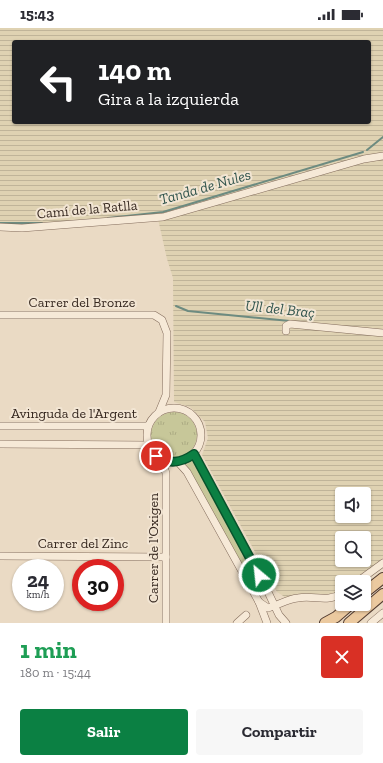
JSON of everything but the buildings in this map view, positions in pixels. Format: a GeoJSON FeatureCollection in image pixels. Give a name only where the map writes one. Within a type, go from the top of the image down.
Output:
{"type":"FeatureCollection","features":[{"type":"Feature","properties":{"kind":"main road"},"geometry":{"type":"LineString","coordinates":[[371,587],[383,578]]}},
{"type":"Feature","properties":{"kind":"main road"},"geometry":{"type":"LineString","coordinates":[[349,623],[383,594]]}},
{"type":"Feature","properties":{"kind":"main road"},"geometry":{"type":"LineString","coordinates":[[325,623],[343,611]]}},
{"type":"Feature","properties":{"kind":"street","name":"Camí de la Ratlla"},"geometry":{"type":"LineString","coordinates":[[0,227],[22,228],[163,216],[364,159],[383,156]]}},
{"type":"Feature","properties":{"kind":"street","name":"Carrer del Bronze"},"geometry":{"type":"LineString","coordinates":[[0,315],[154,315],[162,320],[167,334],[166,395]]}},
{"type":"Feature","properties":{"kind":"street"},"geometry":{"type":"LineString","coordinates":[[286,331],[286,326],[290,324],[383,333]]}},
{"type":"Feature","properties":{"kind":"street"},"geometry":{"type":"LineString","coordinates":[[166,395],[173,408]]}},
{"type":"Feature","properties":{"kind":"street"},"geometry":{"type":"LineString","coordinates":[[166,395],[159,412],[148,426],[147,437],[149,445],[156,456],[175,462],[187,472],[259,602],[267,623]]}},
{"type":"Feature","properties":{"kind":"street"},"geometry":{"type":"LineString","coordinates":[[159,412],[173,408],[189,413],[196,420],[200,428],[200,442],[194,454],[186,459],[175,462]]}},
{"type":"Feature","properties":{"kind":"street","name":"Avinguda de l'Argent"},"geometry":{"type":"LineString","coordinates":[[0,426],[148,426]]}},
{"type":"Feature","properties":{"kind":"street"},"geometry":{"type":"LineString","coordinates":[[0,444],[149,445]]}},
{"type":"Feature","properties":{"kind":"street"},"geometry":{"type":"LineString","coordinates":[[194,454],[279,615],[286,623]]}},
{"type":"Feature","properties":{"kind":"street","name":"Carrer de l'Oxigen"},"geometry":{"type":"LineString","coordinates":[[162,459],[166,473],[166,623]]}},
{"type":"Feature","properties":{"kind":"street","name":"Carrer de l'Oxigen"},"geometry":{"type":"LineString","coordinates":[[166,473],[175,462]]}},
{"type":"Feature","properties":{"kind":"street","name":"Carrer del Zinc"},"geometry":{"type":"LineString","coordinates":[[0,556],[166,557]]}},
{"type":"Feature","properties":{"kind":"street"},"geometry":{"type":"LineString","coordinates":[[366,575],[383,562]]}},
{"type":"Feature","properties":{"kind":"street"},"geometry":{"type":"LineString","coordinates":[[268,592],[284,600]]}},
{"type":"Feature","properties":{"kind":"street"},"geometry":{"type":"LineString","coordinates":[[259,602],[268,608],[275,606],[284,600],[302,597],[335,597]]}},
{"type":"Feature","properties":{"kind":"street"},"geometry":{"type":"LineString","coordinates":[[371,623],[383,613]]}},
{"type":"Feature","properties":{"kind":"street"},"geometry":{"type":"LineString","coordinates":[[237,623],[246,615]]}},
{"type":"Feature","properties":{"kind":"shaded area"},"geometry":{"type":"Polygon","coordinates":[[[0,28],[383,28],[383,155],[163,216],[21,227],[0,226],[0,28]]]}},
{"type":"Feature","properties":{"kind":"shaded area"},"geometry":{"type":"Polygon","coordinates":[[[383,158],[383,561],[364,575],[335,575],[335,594],[288,599],[277,592],[202,455],[208,438],[205,422],[190,407],[174,402],[173,278],[158,219],[361,162],[383,158]]]}},
{"type":"Feature","properties":{"kind":"green space"},"geometry":{"type":"Polygon","coordinates":[[[179,412],[183,413],[193,422],[196,426],[196,444],[187,454],[179,458],[169,458],[161,454],[152,444],[151,430],[155,422],[165,413],[179,412]]]}},
{"type":"Feature","properties":{"kind":"green space"},"geometry":{"type":"Polygon","coordinates":[[[193,460],[264,588],[257,592],[186,464],[193,460]]]}},
{"type":"Feature","properties":{"kind":"waterway","name":"Tanda de Nules"},"geometry":{"type":"LineString","coordinates":[[367,150],[383,137]]}},
{"type":"Feature","properties":{"kind":"waterway","name":"Tanda de Nules"},"geometry":{"type":"LineString","coordinates":[[108,218],[163,212],[363,152]]}},
{"type":"Feature","properties":{"kind":"waterway","name":"Tanda de Nules"},"geometry":{"type":"LineString","coordinates":[[0,223],[42,223]]}},
{"type":"Feature","properties":{"kind":"waterway","name":"Ull del Braç"},"geometry":{"type":"LineString","coordinates":[[176,306],[188,311],[290,321]]}},
{"type":"Feature","properties":{"kind":"route"},"geometry":{"type":"LineString","coordinates":[[156,456],[167,461],[178,462],[194,454],[259,575]]}}]}
